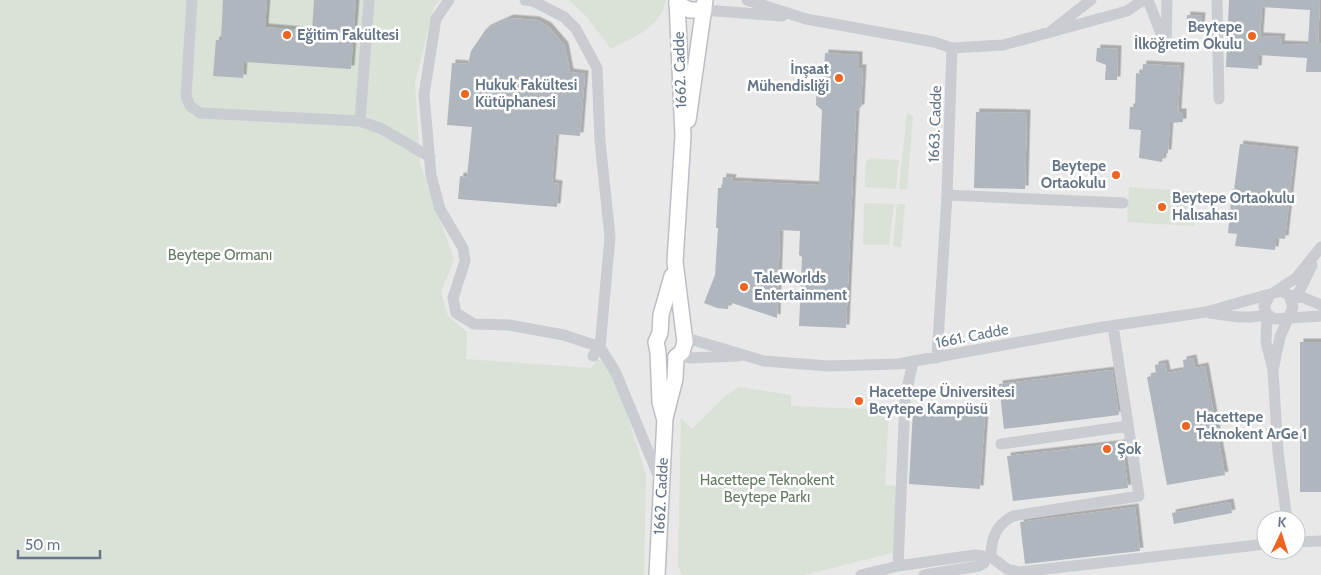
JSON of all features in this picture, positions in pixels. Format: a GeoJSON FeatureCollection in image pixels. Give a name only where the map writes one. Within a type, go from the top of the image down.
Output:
{"type":"FeatureCollection","features":[{"type":"Feature","properties":{"kind":"street"},"geometry":{"type":"LineString","coordinates":[[192,0],[186,96],[190,106],[200,112],[360,121],[382,130],[430,157]]}},
{"type":"Feature","properties":{"kind":"street"},"geometry":{"type":"LineString","coordinates":[[360,121],[369,0]]}},
{"type":"Feature","properties":{"kind":"street"},"geometry":{"type":"LineString","coordinates":[[449,0],[436,19],[424,95],[431,175],[440,209],[463,248],[465,261],[454,298],[456,313],[474,324],[510,325],[564,335],[596,351],[616,373],[660,480]]}},
{"type":"Feature","properties":{"kind":"street"},"geometry":{"type":"LineString","coordinates":[[525,0],[533,1],[564,17],[576,30],[597,68],[600,141],[610,237],[596,351]]}},
{"type":"Feature","properties":{"kind":"street"},"geometry":{"type":"LineString","coordinates":[[747,0],[798,17]]}},
{"type":"Feature","properties":{"kind":"street"},"geometry":{"type":"LineString","coordinates":[[1045,35],[1091,0]]}},
{"type":"Feature","properties":{"kind":"street"},"geometry":{"type":"LineString","coordinates":[[1123,0],[1127,11]]}},
{"type":"Feature","properties":{"kind":"street"},"geometry":{"type":"LineString","coordinates":[[677,2],[690,10],[705,5],[798,17],[934,42],[952,48],[1003,46],[1127,11],[1143,0]]}},
{"type":"Feature","properties":{"kind":"street"},"geometry":{"type":"LineString","coordinates":[[1148,0],[1166,47],[1167,0]]}},
{"type":"Feature","properties":{"kind":"street"},"geometry":{"type":"LineString","coordinates":[[1217,0],[1219,99]]}},
{"type":"Feature","properties":{"kind":"street","name":"1662. Cadde"},"geometry":{"type":"LineString","coordinates":[[657,575],[664,418],[675,379],[677,356],[684,347],[675,262],[683,136],[677,2]]}},
{"type":"Feature","properties":{"kind":"street","name":"1662. Cadde"},"geometry":{"type":"LineString","coordinates":[[683,136],[690,114],[705,5]]}},
{"type":"Feature","properties":{"kind":"street","name":"1663. Cadde"},"geometry":{"type":"LineString","coordinates":[[937,358],[947,195],[952,48]]}},
{"type":"Feature","properties":{"kind":"street"},"geometry":{"type":"LineString","coordinates":[[947,195],[1123,203]]}},
{"type":"Feature","properties":{"kind":"street"},"geometry":{"type":"LineString","coordinates":[[1285,510],[1278,452],[1273,370],[1266,342],[1267,314],[1264,306],[1270,294],[1296,278],[1320,248]]}},
{"type":"Feature","properties":{"kind":"street"},"geometry":{"type":"LineString","coordinates":[[1273,370],[1280,337],[1287,317],[1293,307],[1291,299],[1299,292],[1320,248]]}},
{"type":"Feature","properties":{"kind":"street","name":"1662. Cadde"},"geometry":{"type":"LineString","coordinates":[[664,418],[660,402],[656,342],[660,333],[661,316],[675,262]]}},
{"type":"Feature","properties":{"kind":"street","name":"1661. Cadde"},"geometry":{"type":"LineString","coordinates":[[684,337],[764,362],[828,366],[913,362],[1113,326],[1206,312],[1282,292],[1291,299],[1302,297],[1321,305]]}},
{"type":"Feature","properties":{"kind":"street","name":"1661. Cadde"},"geometry":{"type":"LineString","coordinates":[[1206,312],[1233,317],[1257,317],[1267,314],[1279,320],[1287,317],[1321,316]]}},
{"type":"Feature","properties":{"kind":"street"},"geometry":{"type":"LineString","coordinates":[[924,575],[979,566],[984,563],[988,557],[993,536],[1002,522],[1013,516],[1139,496],[1113,326]]}},
{"type":"Feature","properties":{"kind":"street"},"geometry":{"type":"LineString","coordinates":[[660,333],[673,329],[684,337]]}},
{"type":"Feature","properties":{"kind":"street"},"geometry":{"type":"LineString","coordinates":[[658,352],[666,357],[677,356]]}},
{"type":"Feature","properties":{"kind":"street","name":"1661. Cadde"},"geometry":{"type":"LineString","coordinates":[[677,356],[689,358],[741,356]]}},
{"type":"Feature","properties":{"kind":"street"},"geometry":{"type":"LineString","coordinates":[[898,566],[905,399],[913,362]]}},
{"type":"Feature","properties":{"kind":"street"},"geometry":{"type":"LineString","coordinates":[[1001,444],[1128,426]]}},
{"type":"Feature","properties":{"kind":"street"},"geometry":{"type":"LineString","coordinates":[[1306,542],[1321,541]]}},
{"type":"Feature","properties":{"kind":"street"},"geometry":{"type":"LineString","coordinates":[[861,575],[898,566],[975,554],[988,557],[1007,569],[1020,572],[1256,545]]}},
{"type":"Feature","properties":{"kind":"shaded area","name":"Hacettepe Üniversitesi Beytepe Kampüsü"},"geometry":{"type":"Polygon","coordinates":[[[185,0],[1321,0],[1321,575],[491,575],[185,0]]]}},
{"type":"Feature","properties":{"kind":"green space","name":"Beytepe Ormanı"},"geometry":{"type":"Polygon","coordinates":[[[0,0],[440,0],[434,7],[415,83],[420,164],[454,259],[441,292],[448,316],[467,332],[466,359],[591,368],[595,363],[595,358],[606,363],[623,401],[646,475],[644,575],[0,575],[0,0]]]}},
{"type":"Feature","properties":{"kind":"green space"},"geometry":{"type":"Polygon","coordinates":[[[569,0],[666,0],[663,10],[652,25],[637,36],[611,49],[587,17],[569,0]]]}},
{"type":"Feature","properties":{"kind":"green space"},"geometry":{"type":"Polygon","coordinates":[[[907,113],[913,116],[907,189],[899,189],[907,113]]]}},
{"type":"Feature","properties":{"kind":"green space"},"geometry":{"type":"Polygon","coordinates":[[[871,158],[899,160],[896,189],[865,187],[866,162],[871,158]]]}},
{"type":"Feature","properties":{"kind":"green space","name":"Beytepe Ortaokulu Halısahası"},"geometry":{"type":"Polygon","coordinates":[[[1129,187],[1197,192],[1194,226],[1127,222],[1129,187]]]}},
{"type":"Feature","properties":{"kind":"green space"},"geometry":{"type":"Polygon","coordinates":[[[864,203],[894,204],[889,245],[863,245],[864,203]]]}},
{"type":"Feature","properties":{"kind":"green space"},"geometry":{"type":"Polygon","coordinates":[[[897,204],[905,204],[901,248],[893,246],[897,204]]]}},
{"type":"Feature","properties":{"kind":"green space","name":"Hacettepe Teknokent Beytepe Parkı"},"geometry":{"type":"Polygon","coordinates":[[[739,387],[791,395],[791,406],[889,410],[885,485],[899,486],[896,552],[804,575],[682,575],[678,566],[681,418],[692,429],[725,396],[739,387]]]}},
{"type":"Feature","properties":{"kind":"building","name":"Eğitim Fakültesi"},"geometry":{"type":"Polygon","coordinates":[[[223,0],[267,0],[265,27],[312,31],[314,0],[356,0],[351,69],[244,62],[243,78],[213,76],[216,40],[221,40],[223,0]]]}},
{"type":"Feature","properties":{"kind":"building","name":"Beytepe İlköğretim Okulu"},"geometry":{"type":"Polygon","coordinates":[[[1229,0],[1320,0],[1318,43],[1321,43],[1321,72],[1306,72],[1307,58],[1259,55],[1258,69],[1226,67],[1229,0]],[[1262,7],[1260,36],[1282,37],[1281,44],[1308,45],[1310,10],[1262,7]]]}},
{"type":"Feature","properties":{"kind":"building"},"geometry":{"type":"Polygon","coordinates":[[[1187,15],[1202,16],[1201,28],[1186,27],[1187,15]]]}},
{"type":"Feature","properties":{"kind":"building"},"geometry":{"type":"Polygon","coordinates":[[[510,18],[536,20],[548,26],[565,46],[570,72],[585,74],[580,136],[556,134],[552,183],[559,184],[557,207],[458,199],[460,176],[467,177],[472,127],[447,125],[452,63],[468,64],[471,51],[486,29],[510,18]]]}},
{"type":"Feature","properties":{"kind":"building"},"geometry":{"type":"Polygon","coordinates":[[[1097,48],[1118,49],[1117,80],[1105,80],[1106,65],[1096,61],[1097,48]]]}},
{"type":"Feature","properties":{"kind":"building"},"geometry":{"type":"Polygon","coordinates":[[[825,53],[859,55],[859,68],[863,68],[861,107],[856,111],[846,328],[799,326],[802,257],[799,255],[800,231],[780,230],[777,318],[729,302],[728,309],[717,308],[704,303],[715,275],[718,188],[722,188],[723,177],[733,178],[732,181],[819,185],[822,110],[816,105],[817,71],[824,71],[825,53]]]}},
{"type":"Feature","properties":{"kind":"building","name":"Beytepe Ortaokulu"},"geometry":{"type":"Polygon","coordinates":[[[1143,64],[1181,66],[1178,112],[1183,112],[1183,122],[1170,123],[1168,153],[1164,153],[1162,162],[1139,158],[1141,130],[1129,129],[1130,107],[1135,107],[1136,73],[1142,74],[1143,64]]]}},
{"type":"Feature","properties":{"kind":"building"},"geometry":{"type":"Polygon","coordinates":[[[976,112],[1027,113],[1025,189],[974,188],[976,112]]]}},
{"type":"Feature","properties":{"kind":"building"},"geometry":{"type":"Polygon","coordinates":[[[1240,144],[1295,150],[1285,239],[1276,238],[1275,250],[1235,246],[1237,234],[1228,233],[1232,189],[1234,190],[1240,144]]]}},
{"type":"Feature","properties":{"kind":"building"},"geometry":{"type":"Polygon","coordinates":[[[1300,342],[1321,342],[1321,492],[1300,492],[1300,342]]]}},
{"type":"Feature","properties":{"kind":"building","name":"Hacettepe Teknokent ArGe 1"},"geometry":{"type":"Polygon","coordinates":[[[1193,358],[1195,368],[1205,366],[1225,475],[1167,485],[1147,377],[1156,375],[1155,365],[1165,363],[1167,373],[1184,370],[1183,360],[1193,358]]]}},
{"type":"Feature","properties":{"kind":"building"},"geometry":{"type":"Polygon","coordinates":[[[1112,370],[1119,415],[1004,429],[999,384],[1112,370]]]}},
{"type":"Feature","properties":{"kind":"building"},"geometry":{"type":"Polygon","coordinates":[[[913,410],[985,415],[980,489],[909,484],[913,410]]]}},
{"type":"Feature","properties":{"kind":"building"},"geometry":{"type":"Polygon","coordinates":[[[1122,443],[1128,488],[1013,501],[1007,456],[1122,443]]]}},
{"type":"Feature","properties":{"kind":"building"},"geometry":{"type":"Polygon","coordinates":[[[1230,502],[1232,513],[1174,524],[1172,513],[1230,502]]]}},
{"type":"Feature","properties":{"kind":"building"},"geometry":{"type":"Polygon","coordinates":[[[1135,507],[1140,551],[1025,564],[1020,522],[1135,507]]]}},
{"type":"Feature","properties":{"kind":"place","name":"Eğitim Fakültesi"},"geometry":{"type":"Point","coordinates":[287,35]}},
{"type":"Feature","properties":{"kind":"place","name":"Beytepe İlköğretim Okulu"},"geometry":{"type":"Point","coordinates":[1252,36]}},
{"type":"Feature","properties":{"kind":"place","name":"İnşaat Mühendisliği"},"geometry":{"type":"Point","coordinates":[839,78]}},
{"type":"Feature","properties":{"kind":"place","name":"Hukuk Fakültesi Kütüphanesi"},"geometry":{"type":"Point","coordinates":[465,94]}},
{"type":"Feature","properties":{"kind":"place","name":"Beytepe Ortaokulu"},"geometry":{"type":"Point","coordinates":[1116,175]}},
{"type":"Feature","properties":{"kind":"place","name":"Beytepe Ortaokulu Halısahası"},"geometry":{"type":"Point","coordinates":[1162,207]}},
{"type":"Feature","properties":{"kind":"place","name":"TaleWorlds Entertainment"},"geometry":{"type":"Point","coordinates":[744,287]}},
{"type":"Feature","properties":{"kind":"place","name":"Hacettepe Üniversitesi Beytepe Kampüsü"},"geometry":{"type":"Point","coordinates":[859,401]}},
{"type":"Feature","properties":{"kind":"place","name":"Hacettepe Teknokent ArGe 1"},"geometry":{"type":"Point","coordinates":[1186,426]}},
{"type":"Feature","properties":{"kind":"place","name":"Şok"},"geometry":{"type":"Point","coordinates":[1107,449]}}]}
